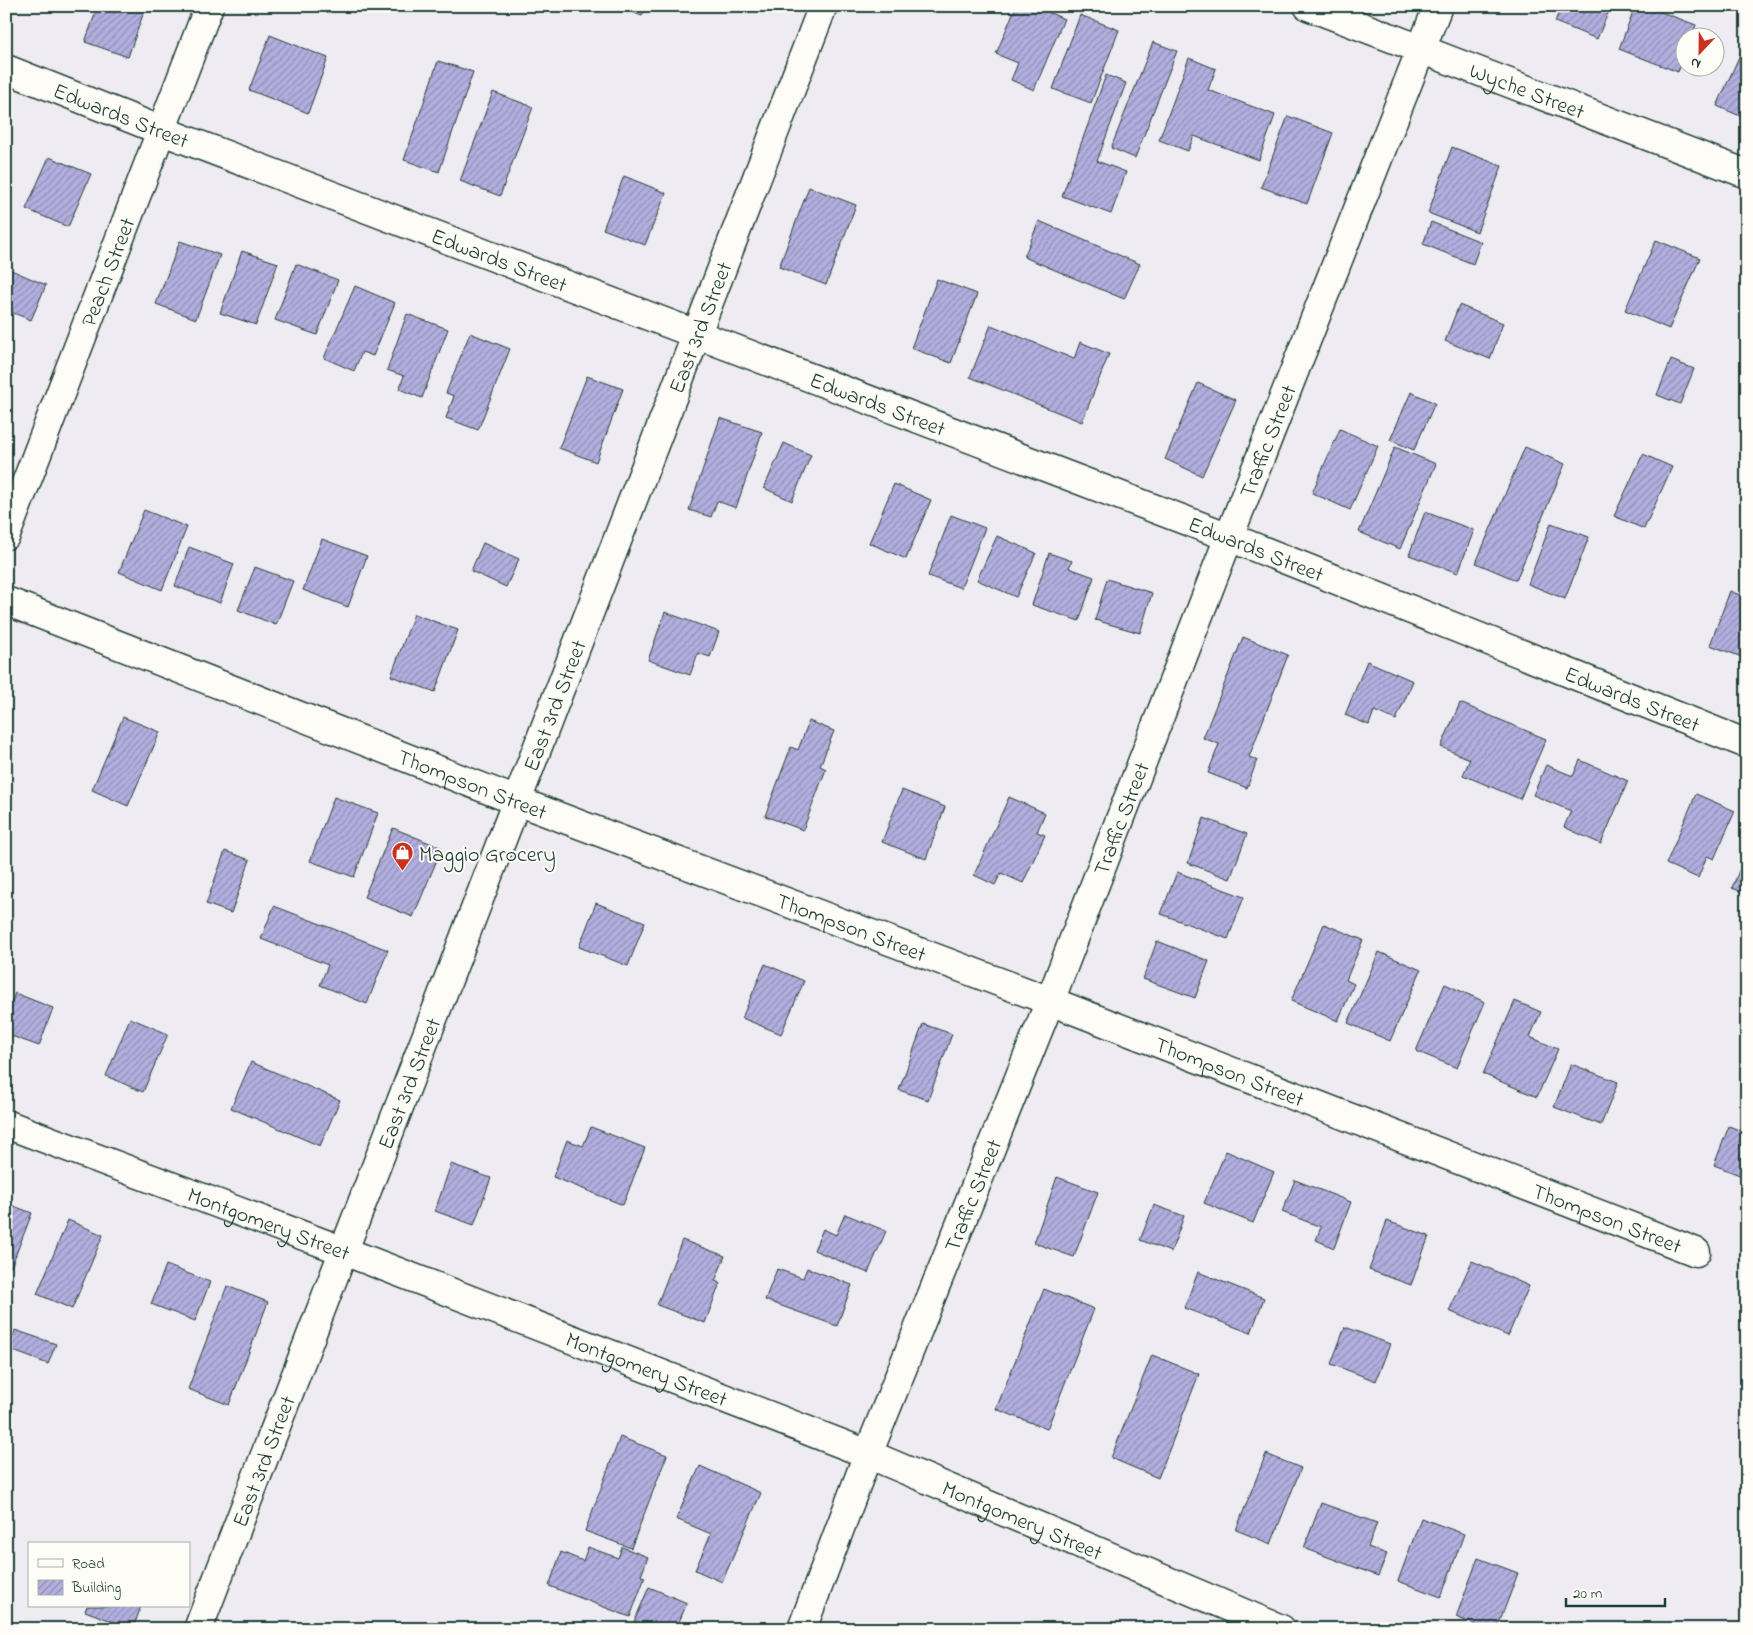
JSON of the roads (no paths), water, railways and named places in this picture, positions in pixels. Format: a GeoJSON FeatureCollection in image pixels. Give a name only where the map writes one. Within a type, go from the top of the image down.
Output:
{"type":"FeatureCollection","features":[{"type":"Feature","properties":{"kind":"street","name":"Peach Street"},"geometry":{"type":"LineString","coordinates":[[6,535],[208,6]]}},
{"type":"Feature","properties":{"kind":"street","name":"East 3rd Street"},"geometry":{"type":"LineString","coordinates":[[198,1629],[823,6]]}},
{"type":"Feature","properties":{"kind":"street","name":"Wyche Street"},"geometry":{"type":"LineString","coordinates":[[1308,6],[1747,174]]}},
{"type":"Feature","properties":{"kind":"street","name":"Traffic Street"},"geometry":{"type":"LineString","coordinates":[[802,1629],[868,1454],[1050,1001],[1438,6]]}},
{"type":"Feature","properties":{"kind":"street","name":"Edwards Street"},"geometry":{"type":"LineString","coordinates":[[6,69],[160,130],[1229,538],[1747,744]]}},
{"type":"Feature","properties":{"kind":"street","name":"Thompson Street"},"geometry":{"type":"LineString","coordinates":[[6,601],[517,801],[1050,1001],[1696,1252]]}},
{"type":"Feature","properties":{"kind":"street","name":"Montgomery Street"},"geometry":{"type":"LineString","coordinates":[[6,1124],[344,1251],[868,1454],[1281,1629]]}},
{"type":"Feature","properties":{"kind":"place","name":"Maggio Grocery"},"geometry":{"type":"Point","coordinates":[403,872]}}]}
